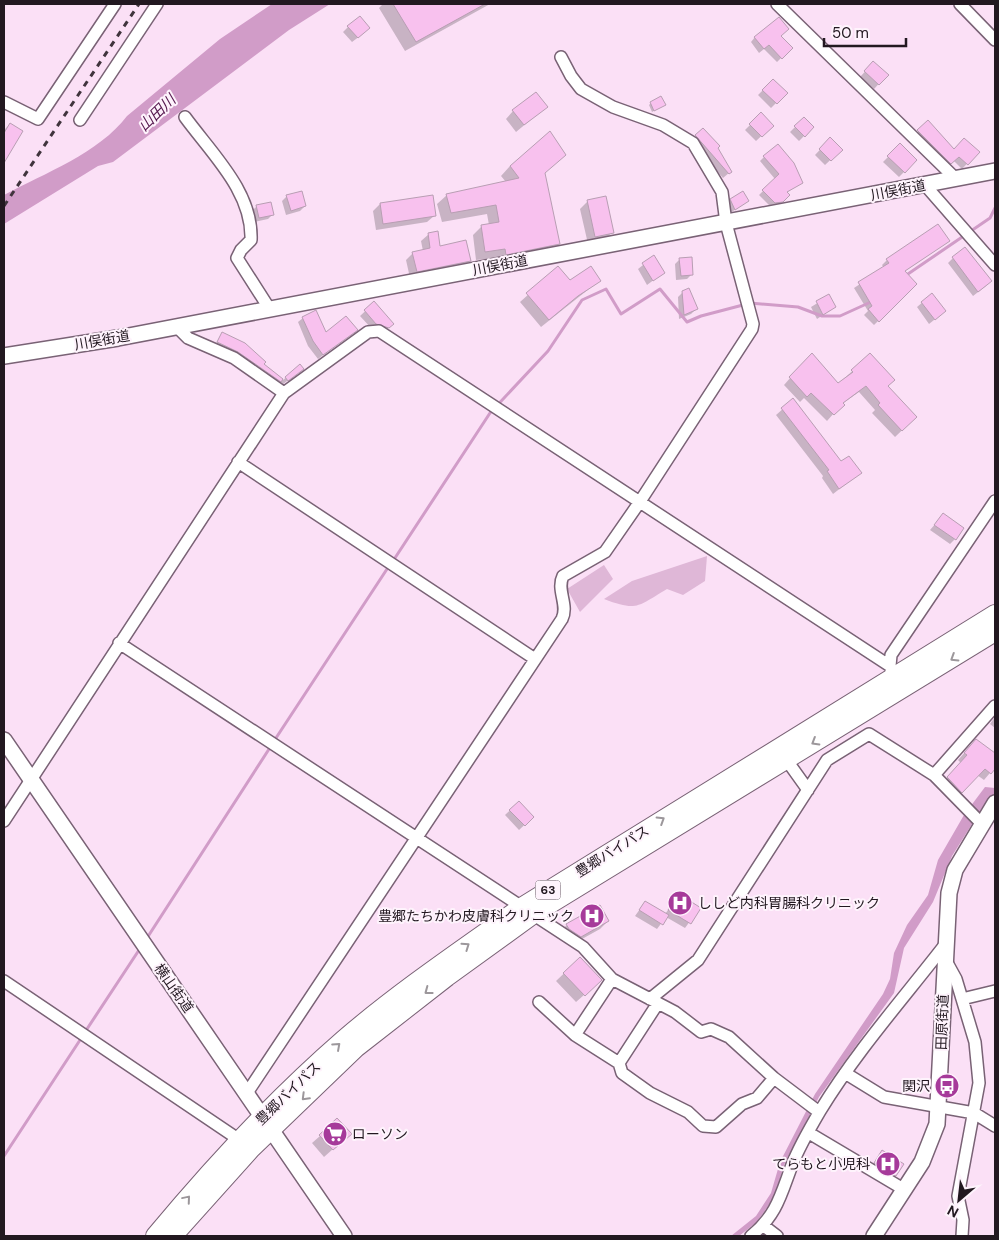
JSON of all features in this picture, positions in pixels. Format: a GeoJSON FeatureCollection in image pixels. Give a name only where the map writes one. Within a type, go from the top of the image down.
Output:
{"type":"FeatureCollection","features":[{"type":"Feature","properties":{"kind":"main road","name":"豊郷バイパス"},"geometry":{"type":"LineString","coordinates":[[156,1236],[245,1144],[268,1123],[356,1048],[527,911],[782,754],[895,677],[995,614]]}},
{"type":"Feature","properties":{"kind":"main road","name":"豊郷バイパス"},"geometry":{"type":"LineString","coordinates":[[895,677],[995,632]]}},
{"type":"Feature","properties":{"kind":"main road","name":"豊郷バイパス"},"geometry":{"type":"LineString","coordinates":[[172,1236],[245,1144]]}},
{"type":"Feature","properties":{"kind":"street"},"geometry":{"type":"LineString","coordinates":[[4,102],[38,119],[115,4]]}},
{"type":"Feature","properties":{"kind":"street"},"geometry":{"type":"LineString","coordinates":[[80,120],[157,4]]}},
{"type":"Feature","properties":{"kind":"street"},"geometry":{"type":"LineString","coordinates":[[777,4],[956,179]]}},
{"type":"Feature","properties":{"kind":"street"},"geometry":{"type":"LineString","coordinates":[[960,4],[995,40]]}},
{"type":"Feature","properties":{"kind":"street"},"geometry":{"type":"LineString","coordinates":[[247,1094],[565,612],[560,582],[563,576],[604,552],[639,503],[752,329],[753,324],[726,223],[722,192],[693,143],[663,125],[613,107],[581,89],[571,76],[561,57]]}},
{"type":"Feature","properties":{"kind":"street"},"geometry":{"type":"LineString","coordinates":[[185,117],[241,192],[252,224],[251,240],[241,250],[237,258],[269,308]]}},
{"type":"Feature","properties":{"kind":"street","name":"川俣街道"},"geometry":{"type":"LineString","coordinates":[[4,356],[176,326],[995,171]]}},
{"type":"Feature","properties":{"kind":"street"},"geometry":{"type":"LineString","coordinates":[[925,185],[995,265]]}},
{"type":"Feature","properties":{"kind":"street"},"geometry":{"type":"LineString","coordinates":[[176,326],[188,338],[234,358],[284,393]]}},
{"type":"Feature","properties":{"kind":"street"},"geometry":{"type":"LineString","coordinates":[[4,821],[284,393],[368,332],[379,332],[639,503],[895,677]]}},
{"type":"Feature","properties":{"kind":"street"},"geometry":{"type":"LineString","coordinates":[[238,462],[535,659]]}},
{"type":"Feature","properties":{"kind":"street"},"geometry":{"type":"LineString","coordinates":[[895,677],[891,655],[995,501]]}},
{"type":"Feature","properties":{"kind":"street"},"geometry":{"type":"LineString","coordinates":[[119,643],[583,947],[612,979],[675,1012],[701,1032],[711,1029],[729,1037],[774,1078],[820,1112]]}},
{"type":"Feature","properties":{"kind":"street"},"geometry":{"type":"LineString","coordinates":[[934,775],[995,706]]}},
{"type":"Feature","properties":{"kind":"street"},"geometry":{"type":"LineString","coordinates":[[619,1063],[654,1001],[698,960],[827,760],[870,734],[934,775],[982,824]]}},
{"type":"Feature","properties":{"kind":"street","name":"横山街道"},"geometry":{"type":"LineString","coordinates":[[4,740],[268,1123],[343,1236]]}},
{"type":"Feature","properties":{"kind":"street"},"geometry":{"type":"LineString","coordinates":[[782,754],[808,790]]}},
{"type":"Feature","properties":{"kind":"street","name":"田原街道"},"geometry":{"type":"LineString","coordinates":[[874,1236],[929,1150],[937,1124],[940,1106],[944,952],[951,881],[963,856],[995,803]]}},
{"type":"Feature","properties":{"kind":"street"},"geometry":{"type":"LineString","coordinates":[[751,1236],[764,1226],[781,1198],[792,1164],[820,1112],[845,1073],[944,952],[956,980],[975,1042],[979,1083],[958,1196],[963,1220],[962,1236]]}},
{"type":"Feature","properties":{"kind":"street"},"geometry":{"type":"LineString","coordinates":[[575,1035],[612,979]]}},
{"type":"Feature","properties":{"kind":"street"},"geometry":{"type":"LineString","coordinates":[[4,981],[245,1144]]}},
{"type":"Feature","properties":{"kind":"street"},"geometry":{"type":"LineString","coordinates":[[962,999],[995,990]]}},
{"type":"Feature","properties":{"kind":"street"},"geometry":{"type":"LineString","coordinates":[[539,1002],[575,1035],[619,1063],[622,1073],[650,1093],[688,1112],[703,1126],[716,1127],[742,1104],[757,1098],[774,1078]]}},
{"type":"Feature","properties":{"kind":"street"},"geometry":{"type":"LineString","coordinates":[[845,1073],[884,1097],[974,1113],[995,1126]]}},
{"type":"Feature","properties":{"kind":"street"},"geometry":{"type":"LineString","coordinates":[[809,1132],[905,1190]]}},
{"type":"Feature","properties":{"kind":"street"},"geometry":{"type":"LineString","coordinates":[[764,1226],[776,1236]]}},
{"type":"Feature","properties":{"kind":"shaded area"},"geometry":{"type":"Polygon","coordinates":[[[707,556],[705,581],[683,595],[667,589],[643,603],[631,606],[604,599],[632,581],[707,556]]]}},
{"type":"Feature","properties":{"kind":"shaded area"},"geometry":{"type":"Polygon","coordinates":[[[604,565],[613,579],[580,612],[567,589],[604,565]]]}},
{"type":"Feature","properties":{"kind":"water","name":"山田川"},"geometry":{"type":"Polygon","coordinates":[[[272,4],[330,4],[289,30],[113,162],[98,166],[4,224],[4,195],[70,161],[102,141],[127,116],[220,39],[272,4]]]}},
{"type":"Feature","properties":{"kind":"water"},"geometry":{"type":"Polygon","coordinates":[[[985,787],[995,788],[995,799],[984,805],[952,856],[933,902],[904,948],[894,993],[819,1097],[784,1165],[775,1196],[757,1222],[739,1236],[731,1236],[756,1216],[771,1193],[780,1162],[815,1094],[883,994],[890,979],[894,953],[907,925],[928,895],[938,860],[964,815],[985,787]]]}},
{"type":"Feature","properties":{"kind":"building"},"geometry":{"type":"Polygon","coordinates":[[[393,4],[485,4],[416,42],[393,4]]]}},
{"type":"Feature","properties":{"kind":"building"},"geometry":{"type":"Polygon","coordinates":[[[360,16],[370,28],[358,38],[347,26],[360,16]]]}},
{"type":"Feature","properties":{"kind":"building"},"geometry":{"type":"Polygon","coordinates":[[[779,17],[789,29],[781,36],[793,48],[782,59],[769,45],[764,49],[754,37],[779,17]]]}},
{"type":"Feature","properties":{"kind":"building"},"geometry":{"type":"Polygon","coordinates":[[[873,61],[889,75],[879,85],[864,71],[873,61]]]}},
{"type":"Feature","properties":{"kind":"building"},"geometry":{"type":"Polygon","coordinates":[[[773,79],[788,93],[777,104],[762,90],[773,79]]]}},
{"type":"Feature","properties":{"kind":"building"},"geometry":{"type":"Polygon","coordinates":[[[536,92],[548,107],[524,125],[512,110],[536,92]]]}},
{"type":"Feature","properties":{"kind":"building"},"geometry":{"type":"Polygon","coordinates":[[[661,96],[666,105],[654,111],[650,102],[661,96]]]}},
{"type":"Feature","properties":{"kind":"building"},"geometry":{"type":"Polygon","coordinates":[[[761,112],[774,126],[762,137],[749,124],[761,112]]]}},
{"type":"Feature","properties":{"kind":"building"},"geometry":{"type":"Polygon","coordinates":[[[804,117],[814,127],[805,137],[794,126],[804,117]]]}},
{"type":"Feature","properties":{"kind":"building"},"geometry":{"type":"Polygon","coordinates":[[[928,120],[954,149],[964,138],[980,152],[968,165],[959,157],[951,164],[917,130],[928,120]]]}},
{"type":"Feature","properties":{"kind":"building"},"geometry":{"type":"Polygon","coordinates":[[[10,123],[23,131],[4,163],[4,133],[10,123]]]}},
{"type":"Feature","properties":{"kind":"building"},"geometry":{"type":"Polygon","coordinates":[[[703,128],[720,146],[718,148],[732,172],[729,174],[695,135],[703,128]]]}},
{"type":"Feature","properties":{"kind":"building"},"geometry":{"type":"Polygon","coordinates":[[[550,131],[566,155],[545,173],[560,244],[506,255],[505,249],[485,252],[481,225],[499,222],[496,205],[451,213],[446,194],[519,178],[510,166],[550,131]]]}},
{"type":"Feature","properties":{"kind":"building"},"geometry":{"type":"Polygon","coordinates":[[[830,137],[843,150],[831,161],[819,149],[830,137]]]}},
{"type":"Feature","properties":{"kind":"building"},"geometry":{"type":"Polygon","coordinates":[[[900,143],[917,160],[905,173],[887,156],[900,143]]]}},
{"type":"Feature","properties":{"kind":"building"},"geometry":{"type":"Polygon","coordinates":[[[778,144],[794,163],[803,183],[787,192],[790,195],[783,202],[775,203],[762,190],[779,174],[763,156],[778,144]]]}},
{"type":"Feature","properties":{"kind":"building"},"geometry":{"type":"Polygon","coordinates":[[[302,191],[306,206],[291,211],[286,195],[302,191]]]}},
{"type":"Feature","properties":{"kind":"building"},"geometry":{"type":"Polygon","coordinates":[[[743,191],[749,201],[735,210],[730,199],[743,191]]]}},
{"type":"Feature","properties":{"kind":"building"},"geometry":{"type":"Polygon","coordinates":[[[433,195],[436,216],[383,224],[380,203],[433,195]]]}},
{"type":"Feature","properties":{"kind":"building"},"geometry":{"type":"Polygon","coordinates":[[[606,196],[614,233],[595,237],[587,200],[606,196]]]}},
{"type":"Feature","properties":{"kind":"building"},"geometry":{"type":"Polygon","coordinates":[[[271,202],[274,215],[259,218],[256,205],[271,202]]]}},
{"type":"Feature","properties":{"kind":"building"},"geometry":{"type":"Polygon","coordinates":[[[938,224],[950,241],[905,271],[917,284],[879,322],[868,309],[872,306],[858,282],[889,263],[886,259],[938,224]]]}},
{"type":"Feature","properties":{"kind":"building"},"geometry":{"type":"Polygon","coordinates":[[[438,231],[440,246],[466,240],[471,261],[417,272],[412,252],[430,248],[428,233],[438,231]]]}},
{"type":"Feature","properties":{"kind":"building"},"geometry":{"type":"Polygon","coordinates":[[[965,247],[992,281],[978,292],[952,257],[965,247]]]}},
{"type":"Feature","properties":{"kind":"building"},"geometry":{"type":"Polygon","coordinates":[[[654,255],[665,273],[653,281],[642,263],[654,255]]]}},
{"type":"Feature","properties":{"kind":"building"},"geometry":{"type":"Polygon","coordinates":[[[692,257],[693,275],[681,276],[679,258],[692,257]]]}},
{"type":"Feature","properties":{"kind":"building"},"geometry":{"type":"Polygon","coordinates":[[[558,266],[570,280],[591,266],[601,281],[578,296],[549,320],[526,293],[558,266]]]}},
{"type":"Feature","properties":{"kind":"building"},"geometry":{"type":"Polygon","coordinates":[[[689,288],[698,309],[684,315],[682,291],[689,288]]]}},
{"type":"Feature","properties":{"kind":"building"},"geometry":{"type":"Polygon","coordinates":[[[932,293],[946,311],[935,320],[921,302],[932,293]]]}},
{"type":"Feature","properties":{"kind":"building"},"geometry":{"type":"Polygon","coordinates":[[[829,294],[836,307],[823,315],[816,301],[829,294]]]}},
{"type":"Feature","properties":{"kind":"building"},"geometry":{"type":"Polygon","coordinates":[[[374,301],[394,324],[389,328],[376,324],[364,310],[374,301]]]}},
{"type":"Feature","properties":{"kind":"building"},"geometry":{"type":"Polygon","coordinates":[[[316,310],[326,332],[346,316],[358,330],[323,355],[313,341],[302,317],[316,310]]]}},
{"type":"Feature","properties":{"kind":"building"},"geometry":{"type":"Polygon","coordinates":[[[222,332],[245,343],[266,362],[264,364],[283,379],[281,382],[238,352],[217,342],[222,332]]]}},
{"type":"Feature","properties":{"kind":"building"},"geometry":{"type":"Polygon","coordinates":[[[812,353],[838,383],[853,372],[851,370],[870,353],[895,380],[888,386],[917,417],[902,431],[878,405],[880,403],[866,386],[843,403],[845,405],[834,415],[811,393],[807,397],[789,377],[812,353]]]}},
{"type":"Feature","properties":{"kind":"building"},"geometry":{"type":"Polygon","coordinates":[[[300,364],[304,369],[288,381],[285,377],[300,364]]]}},
{"type":"Feature","properties":{"kind":"building"},"geometry":{"type":"Polygon","coordinates":[[[793,398],[841,461],[849,456],[862,473],[839,489],[827,471],[829,470],[781,408],[793,398]]]}},
{"type":"Feature","properties":{"kind":"building"},"geometry":{"type":"Polygon","coordinates":[[[943,513],[964,528],[956,540],[934,525],[943,513]]]}},
{"type":"Feature","properties":{"kind":"building"},"geometry":{"type":"Polygon","coordinates":[[[976,739],[995,753],[995,769],[991,774],[985,769],[962,793],[947,777],[967,755],[964,753],[976,739]]]}},
{"type":"Feature","properties":{"kind":"building"},"geometry":{"type":"Polygon","coordinates":[[[519,801],[534,817],[525,826],[509,810],[519,801]]]}},
{"type":"Feature","properties":{"kind":"building"},"geometry":{"type":"Polygon","coordinates":[[[679,894],[701,908],[691,924],[668,910],[679,894]]]}},
{"type":"Feature","properties":{"kind":"building"},"geometry":{"type":"Polygon","coordinates":[[[645,901],[669,915],[663,925],[639,910],[645,901]]]}},
{"type":"Feature","properties":{"kind":"building"},"geometry":{"type":"Polygon","coordinates":[[[600,905],[609,921],[581,937],[569,929],[566,924],[600,905]]]}},
{"type":"Feature","properties":{"kind":"building"},"geometry":{"type":"Polygon","coordinates":[[[580,957],[602,980],[585,996],[563,973],[580,957]]]}},
{"type":"Feature","properties":{"kind":"building","name":"ローソン"},"geometry":{"type":"Polygon","coordinates":[[[337,1118],[352,1134],[333,1150],[319,1135],[337,1118]]]}},
{"type":"Feature","properties":{"kind":"building","name":"てらもと小児科"},"geometry":{"type":"Polygon","coordinates":[[[882,1150],[904,1164],[896,1176],[874,1163],[882,1150]]]}},
{"type":"Feature","properties":{"kind":"waterway"},"geometry":{"type":"LineString","coordinates":[[905,276],[990,218],[995,208]]}},
{"type":"Feature","properties":{"kind":"waterway"},"geometry":{"type":"LineString","coordinates":[[393,561],[490,413],[548,351],[582,300],[606,289],[621,314],[660,289],[687,322],[701,316],[743,305]]}},
{"type":"Feature","properties":{"kind":"waterway"},"geometry":{"type":"LineString","coordinates":[[750,303],[798,307],[822,316],[840,316],[873,301]]}},
{"type":"Feature","properties":{"kind":"waterway"},"geometry":{"type":"LineString","coordinates":[[274,741],[389,566]]}},
{"type":"Feature","properties":{"kind":"waterway"},"geometry":{"type":"LineString","coordinates":[[147,938],[271,746]]}},
{"type":"Feature","properties":{"kind":"waterway"},"geometry":{"type":"LineString","coordinates":[[85,1032],[141,947]]}},
{"type":"Feature","properties":{"kind":"waterway"},"geometry":{"type":"LineString","coordinates":[[4,1156],[82,1037]]}},
{"type":"Feature","properties":{"kind":"railway"},"geometry":{"type":"LineString","coordinates":[[4,206],[139,4]]}},
{"type":"Feature","properties":{"kind":"place","name":"ししど内科胃腸科クリニック"},"geometry":{"type":"Point","coordinates":[680,903]}},
{"type":"Feature","properties":{"kind":"place","name":"豊郷たちかわ皮膚科クリニック"},"geometry":{"type":"Point","coordinates":[592,916]}},
{"type":"Feature","properties":{"kind":"place","name":"関沢"},"geometry":{"type":"Point","coordinates":[947,1086]}},
{"type":"Feature","properties":{"kind":"place","name":"ローソン"},"geometry":{"type":"Point","coordinates":[335,1134]}},
{"type":"Feature","properties":{"kind":"place","name":"てらもと小児科"},"geometry":{"type":"Point","coordinates":[888,1164]}}]}
